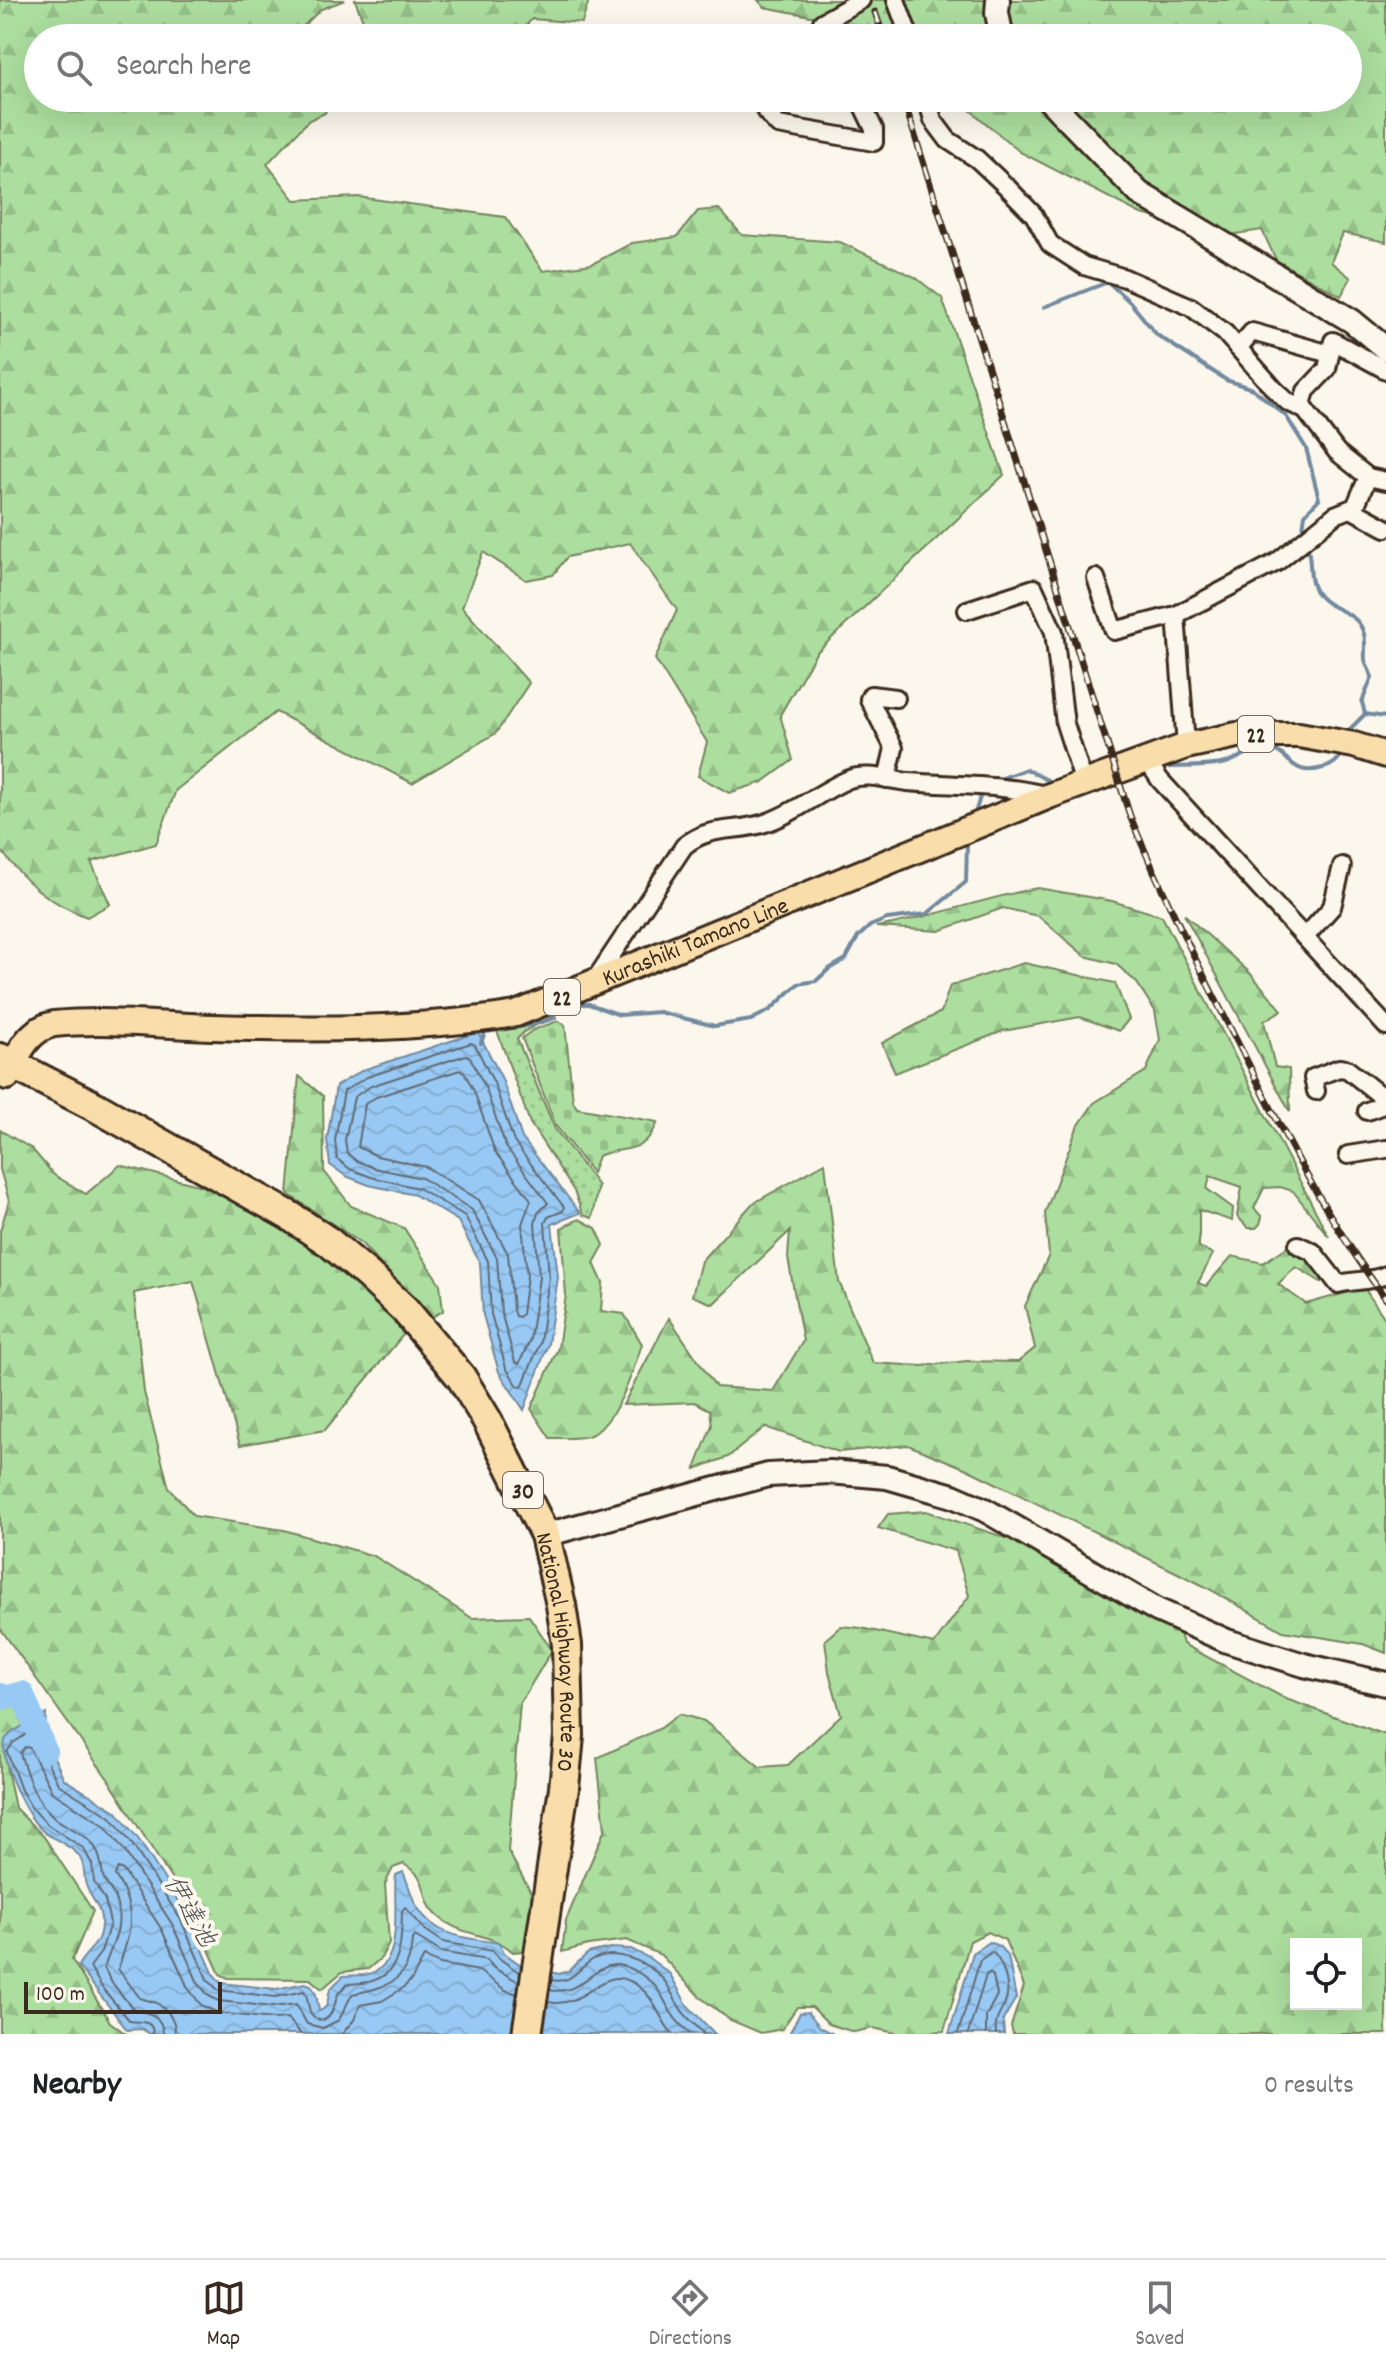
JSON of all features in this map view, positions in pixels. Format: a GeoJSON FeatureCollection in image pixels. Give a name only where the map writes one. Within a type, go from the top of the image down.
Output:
{"type":"FeatureCollection","features":[{"type":"Feature","properties":{"kind":"highway","name":"National Highway Route 30"},"geometry":{"type":"LineString","coordinates":[[5,1068],[96,1107],[290,1216],[329,1242],[405,1310],[461,1377],[487,1420],[545,1535],[561,1605],[570,1691],[564,1788],[527,2034]]}},
{"type":"Feature","properties":{"kind":"main road","name":"Kurashiki Tamano Line"},"geometry":{"type":"LineString","coordinates":[[5,1068],[34,1033],[54,1024],[293,1029],[401,1026],[516,1014],[1049,796],[1186,746],[1237,735],[1299,735],[1354,745],[1386,755]]}},
{"type":"Feature","properties":{"kind":"street"},"geometry":{"type":"LineString","coordinates":[[823,24],[861,0]]}},
{"type":"Feature","properties":{"kind":"street"},"geometry":{"type":"LineString","coordinates":[[896,0],[905,24]]}},
{"type":"Feature","properties":{"kind":"street"},"geometry":{"type":"LineString","coordinates":[[998,0],[999,24]]}},
{"type":"Feature","properties":{"kind":"street"},"geometry":{"type":"LineString","coordinates":[[766,112],[778,125],[874,142],[874,129],[866,112]]}},
{"type":"Feature","properties":{"kind":"street"},"geometry":{"type":"LineString","coordinates":[[931,112],[948,140],[977,159],[1034,215],[1050,244],[1084,266],[1125,278],[1191,307],[1225,333],[1288,402],[1305,410],[1337,452],[1368,477],[1386,481]]}},
{"type":"Feature","properties":{"kind":"street"},"geometry":{"type":"LineString","coordinates":[[1061,112],[1139,193],[1352,321],[1386,349]]}},
{"type":"Feature","properties":{"kind":"street"},"geometry":{"type":"LineString","coordinates":[[1238,348],[1252,332],[1330,354]]}},
{"type":"Feature","properties":{"kind":"street"},"geometry":{"type":"LineString","coordinates":[[1301,408],[1306,391],[1327,369],[1333,341],[1386,370]]}},
{"type":"Feature","properties":{"kind":"street"},"geometry":{"type":"LineString","coordinates":[[1096,578],[1114,631],[1176,615],[1277,562],[1335,515],[1355,507],[1368,477]]}},
{"type":"Feature","properties":{"kind":"street"},"geometry":{"type":"LineString","coordinates":[[1351,509],[1386,528]]}},
{"type":"Feature","properties":{"kind":"street"},"geometry":{"type":"LineString","coordinates":[[967,610],[1034,588],[1054,632],[1065,724],[1084,783]]}},
{"type":"Feature","properties":{"kind":"street"},"geometry":{"type":"LineString","coordinates":[[1176,615],[1186,746]]}},
{"type":"Feature","properties":{"kind":"street"},"geometry":{"type":"LineString","coordinates":[[887,779],[894,748],[869,699],[871,695],[896,698]]}},
{"type":"Feature","properties":{"kind":"street"},"geometry":{"type":"LineString","coordinates":[[1146,759],[1160,780],[1386,1026]]}},
{"type":"Feature","properties":{"kind":"street"},"geometry":{"type":"LineString","coordinates":[[592,985],[684,846],[697,835],[714,830],[754,827],[772,821],[850,778],[1007,788],[1049,796]]}},
{"type":"Feature","properties":{"kind":"street"},"geometry":{"type":"LineString","coordinates":[[1305,937],[1332,907],[1342,866]]}},
{"type":"Feature","properties":{"kind":"street"},"geometry":{"type":"LineString","coordinates":[[1316,1091],[1313,1078],[1339,1068],[1347,1069],[1386,1102],[1367,1111]]}},
{"type":"Feature","properties":{"kind":"street"},"geometry":{"type":"LineString","coordinates":[[1348,1155],[1386,1149]]}},
{"type":"Feature","properties":{"kind":"street"},"geometry":{"type":"LineString","coordinates":[[1298,1245],[1313,1252],[1338,1284],[1361,1279],[1373,1281],[1386,1275]]}},
{"type":"Feature","properties":{"kind":"street"},"geometry":{"type":"LineString","coordinates":[[545,1535],[768,1475],[830,1472],[887,1477],[953,1496],[985,1510],[1157,1610],[1216,1637],[1265,1655],[1386,1684]]}},
{"type":"Feature","properties":{"kind":"green space"},"geometry":{"type":"Polygon","coordinates":[[[0,0],[345,0],[321,9],[305,24],[24,24],[24,112],[325,112],[309,120],[267,164],[295,200],[358,197],[505,217],[543,271],[592,264],[632,243],[677,237],[698,211],[719,209],[742,235],[840,242],[915,277],[942,298],[1004,475],[816,653],[780,715],[793,760],[763,782],[729,793],[698,776],[707,742],[655,659],[677,610],[630,543],[567,557],[553,575],[526,580],[483,552],[462,607],[529,683],[496,733],[412,783],[276,712],[176,790],[156,844],[91,862],[110,904],[87,917],[60,905],[38,890],[0,849],[0,0]]]}},
{"type":"Feature","properties":{"kind":"green space"},"geometry":{"type":"Polygon","coordinates":[[[355,0],[589,0],[582,23],[532,19],[527,24],[364,24],[355,0]]]}},
{"type":"Feature","properties":{"kind":"green space"},"geometry":{"type":"Polygon","coordinates":[[[758,0],[1386,0],[1386,242],[1343,233],[1331,262],[1351,278],[1341,296],[1276,260],[1262,230],[1229,235],[1141,214],[1020,152],[973,112],[1362,112],[1362,24],[853,24],[764,7],[758,0]]]}},
{"type":"Feature","properties":{"kind":"green space"},"geometry":{"type":"Polygon","coordinates":[[[1038,888],[1112,901],[1162,916],[1329,1237],[1293,1191],[1280,1187],[1264,1188],[1254,1208],[1262,1217],[1260,1224],[1256,1228],[1248,1228],[1237,1216],[1242,1187],[1210,1176],[1207,1189],[1233,1208],[1232,1221],[1199,1210],[1199,1247],[1213,1254],[1198,1283],[1206,1286],[1232,1256],[1263,1263],[1287,1247],[1308,1255],[1323,1276],[1321,1282],[1296,1267],[1278,1284],[1306,1304],[1364,1288],[1386,1320],[1386,1653],[1363,1644],[1283,1631],[1204,1586],[967,1469],[908,1445],[839,1452],[765,1427],[728,1457],[695,1469],[712,1425],[710,1410],[695,1402],[623,1405],[669,1318],[716,1387],[773,1391],[803,1341],[788,1258],[790,1231],[713,1304],[692,1296],[701,1261],[752,1204],[825,1163],[839,1282],[873,1363],[922,1366],[967,1361],[1018,1362],[1035,1348],[1025,1306],[1049,1255],[1045,1213],[1077,1128],[1094,1103],[1146,1071],[1160,1040],[1155,1011],[1137,983],[1116,964],[1085,956],[1038,916],[1003,908],[939,931],[876,927],[1038,888]]]}},
{"type":"Feature","properties":{"kind":"green space"},"geometry":{"type":"Polygon","coordinates":[[[1184,914],[1249,972],[1282,1010],[1264,1021],[1275,1067],[1289,1069],[1290,1112],[1184,914]]]}},
{"type":"Feature","properties":{"kind":"green space"},"geometry":{"type":"Polygon","coordinates":[[[1024,963],[1115,983],[1129,1019],[1119,1031],[1080,1017],[1003,1031],[895,1073],[882,1043],[941,1012],[950,986],[1024,963]]]}},
{"type":"Feature","properties":{"kind":"green space"},"geometry":{"type":"Polygon","coordinates":[[[551,1011],[555,1015],[525,1031],[517,1039],[555,1129],[598,1186],[592,1218],[583,1215],[574,1191],[530,1123],[495,1025],[551,1011]]]}},
{"type":"Feature","properties":{"kind":"green space"},"geometry":{"type":"Polygon","coordinates":[[[558,1021],[565,1025],[573,1101],[577,1108],[658,1122],[646,1141],[639,1145],[598,1156],[592,1173],[556,1126],[522,1038],[533,1030],[558,1021]]]}},
{"type":"Feature","properties":{"kind":"green space"},"geometry":{"type":"Polygon","coordinates":[[[299,1076],[323,1096],[324,1171],[351,1206],[404,1228],[440,1284],[443,1311],[430,1318],[361,1243],[288,1194],[299,1076]]]}},
{"type":"Feature","properties":{"kind":"green space"},"geometry":{"type":"Polygon","coordinates":[[[0,1130],[32,1149],[54,1175],[86,1194],[120,1165],[210,1188],[296,1229],[360,1278],[407,1330],[325,1430],[240,1445],[193,1281],[134,1293],[144,1392],[169,1488],[194,1516],[284,1530],[374,1556],[472,1618],[529,1616],[552,1650],[520,1703],[508,1851],[533,1896],[524,1951],[513,1952],[439,1917],[430,1906],[418,1875],[404,1864],[393,1868],[385,1884],[389,1943],[381,1958],[368,1969],[342,1972],[322,1989],[310,1979],[228,1978],[220,1974],[191,1910],[108,1779],[0,1628],[0,1231],[9,1201],[0,1169],[0,1130]]]}},
{"type":"Feature","properties":{"kind":"green space"},"geometry":{"type":"Polygon","coordinates":[[[579,1219],[596,1228],[604,1245],[594,1263],[603,1283],[601,1311],[624,1314],[642,1344],[622,1396],[607,1421],[588,1436],[550,1438],[531,1409],[558,1348],[566,1295],[561,1228],[579,1219]]]}},
{"type":"Feature","properties":{"kind":"green space"},"geometry":{"type":"Polygon","coordinates":[[[926,1511],[1042,1550],[1179,1630],[1183,1644],[1286,1699],[1386,1735],[1386,2034],[1013,2034],[1011,2026],[1024,1986],[1005,1940],[988,1932],[970,1941],[944,2031],[900,2034],[873,2028],[854,2032],[829,2024],[812,2007],[797,2007],[782,2029],[761,2033],[730,2020],[700,1997],[661,1955],[627,1940],[562,1952],[566,1920],[605,1829],[597,1758],[661,1728],[679,1714],[704,1721],[760,1767],[788,1765],[841,1715],[829,1672],[825,1640],[841,1626],[934,1644],[969,1596],[956,1551],[878,1528],[888,1514],[926,1511]]]}},
{"type":"Feature","properties":{"kind":"green space"},"geometry":{"type":"Polygon","coordinates":[[[15,1699],[26,1737],[7,1769],[15,1808],[44,1837],[93,1911],[72,1960],[110,2022],[126,2034],[0,2034],[0,1704],[15,1699]]]}},
{"type":"Feature","properties":{"kind":"water"},"geometry":{"type":"Polygon","coordinates":[[[478,1032],[502,1079],[522,1138],[580,1213],[552,1224],[558,1277],[548,1344],[524,1410],[499,1372],[483,1315],[480,1263],[458,1221],[415,1195],[369,1185],[346,1176],[330,1165],[327,1140],[336,1086],[363,1070],[478,1032]]]}},
{"type":"Feature","properties":{"kind":"water"},"geometry":{"type":"Polygon","coordinates":[[[46,1714],[45,1738],[64,1779],[116,1811],[139,1840],[188,1916],[214,1975],[221,1983],[276,1989],[305,1983],[311,1985],[316,1994],[319,2011],[323,2009],[330,1990],[343,1976],[369,1974],[381,1968],[388,1958],[395,1932],[396,1875],[403,1872],[425,1918],[454,1935],[499,1943],[504,1953],[521,1965],[559,1974],[569,1971],[588,1953],[610,1948],[631,1949],[649,1958],[670,1974],[687,2005],[715,2034],[150,2034],[142,2029],[127,2030],[78,1966],[95,1943],[101,1925],[98,1909],[86,1885],[81,1860],[72,1849],[37,1825],[16,1789],[6,1762],[5,1740],[8,1736],[46,1714]]]}},
{"type":"Feature","properties":{"kind":"water"},"geometry":{"type":"Polygon","coordinates":[[[990,1942],[1008,1956],[1016,1998],[1003,2020],[1004,2034],[949,2034],[973,1953],[990,1942]]]}},
{"type":"Feature","properties":{"kind":"water"},"geometry":{"type":"Polygon","coordinates":[[[808,2012],[820,2027],[833,2034],[789,2034],[800,2013],[808,2012]]]}},
{"type":"Feature","properties":{"kind":"waterway"},"geometry":{"type":"LineString","coordinates":[[1044,307],[1108,282],[1130,302],[1157,335],[1226,380],[1253,389],[1286,416],[1306,448],[1319,499],[1305,514],[1302,535]]}},
{"type":"Feature","properties":{"kind":"waterway"},"geometry":{"type":"LineString","coordinates":[[1306,543],[1316,592],[1325,602],[1358,622],[1363,631],[1365,659],[1372,677],[1362,702],[1365,714],[1386,717]]}},
{"type":"Feature","properties":{"kind":"waterway"},"geometry":{"type":"LineString","coordinates":[[1346,733],[1365,714]]}},
{"type":"Feature","properties":{"kind":"waterway"},"geometry":{"type":"LineString","coordinates":[[1162,767],[1219,765],[1267,748],[1275,750],[1297,767],[1312,770],[1332,765],[1342,753]]}},
{"type":"Feature","properties":{"kind":"waterway"},"geometry":{"type":"LineString","coordinates":[[997,780],[1026,769],[1053,783]]}},
{"type":"Feature","properties":{"kind":"waterway"},"geometry":{"type":"LineString","coordinates":[[975,813],[981,794]]}},
{"type":"Feature","properties":{"kind":"waterway"},"geometry":{"type":"LineString","coordinates":[[573,1008],[589,1004],[620,1015],[659,1012],[715,1026],[751,1020],[770,1010],[798,984],[816,981],[846,959],[858,937],[870,926],[887,919],[927,914],[966,882],[967,844]]}},
{"type":"Feature","properties":{"kind":"waterway"},"geometry":{"type":"LineString","coordinates":[[481,1043],[485,1032],[555,1018]]}},
{"type":"Feature","properties":{"kind":"waterway","name":"伊達池"},"geometry":{"type":"LineString","coordinates":[[0,1695],[3,1698],[22,1693],[45,1751]]}},
{"type":"Feature","properties":{"kind":"railway"},"geometry":{"type":"LineString","coordinates":[[875,12],[879,24]]}},
{"type":"Feature","properties":{"kind":"railway"},"geometry":{"type":"LineString","coordinates":[[907,112],[1130,816],[1185,938],[1293,1151],[1346,1241],[1386,1299]]}}]}
